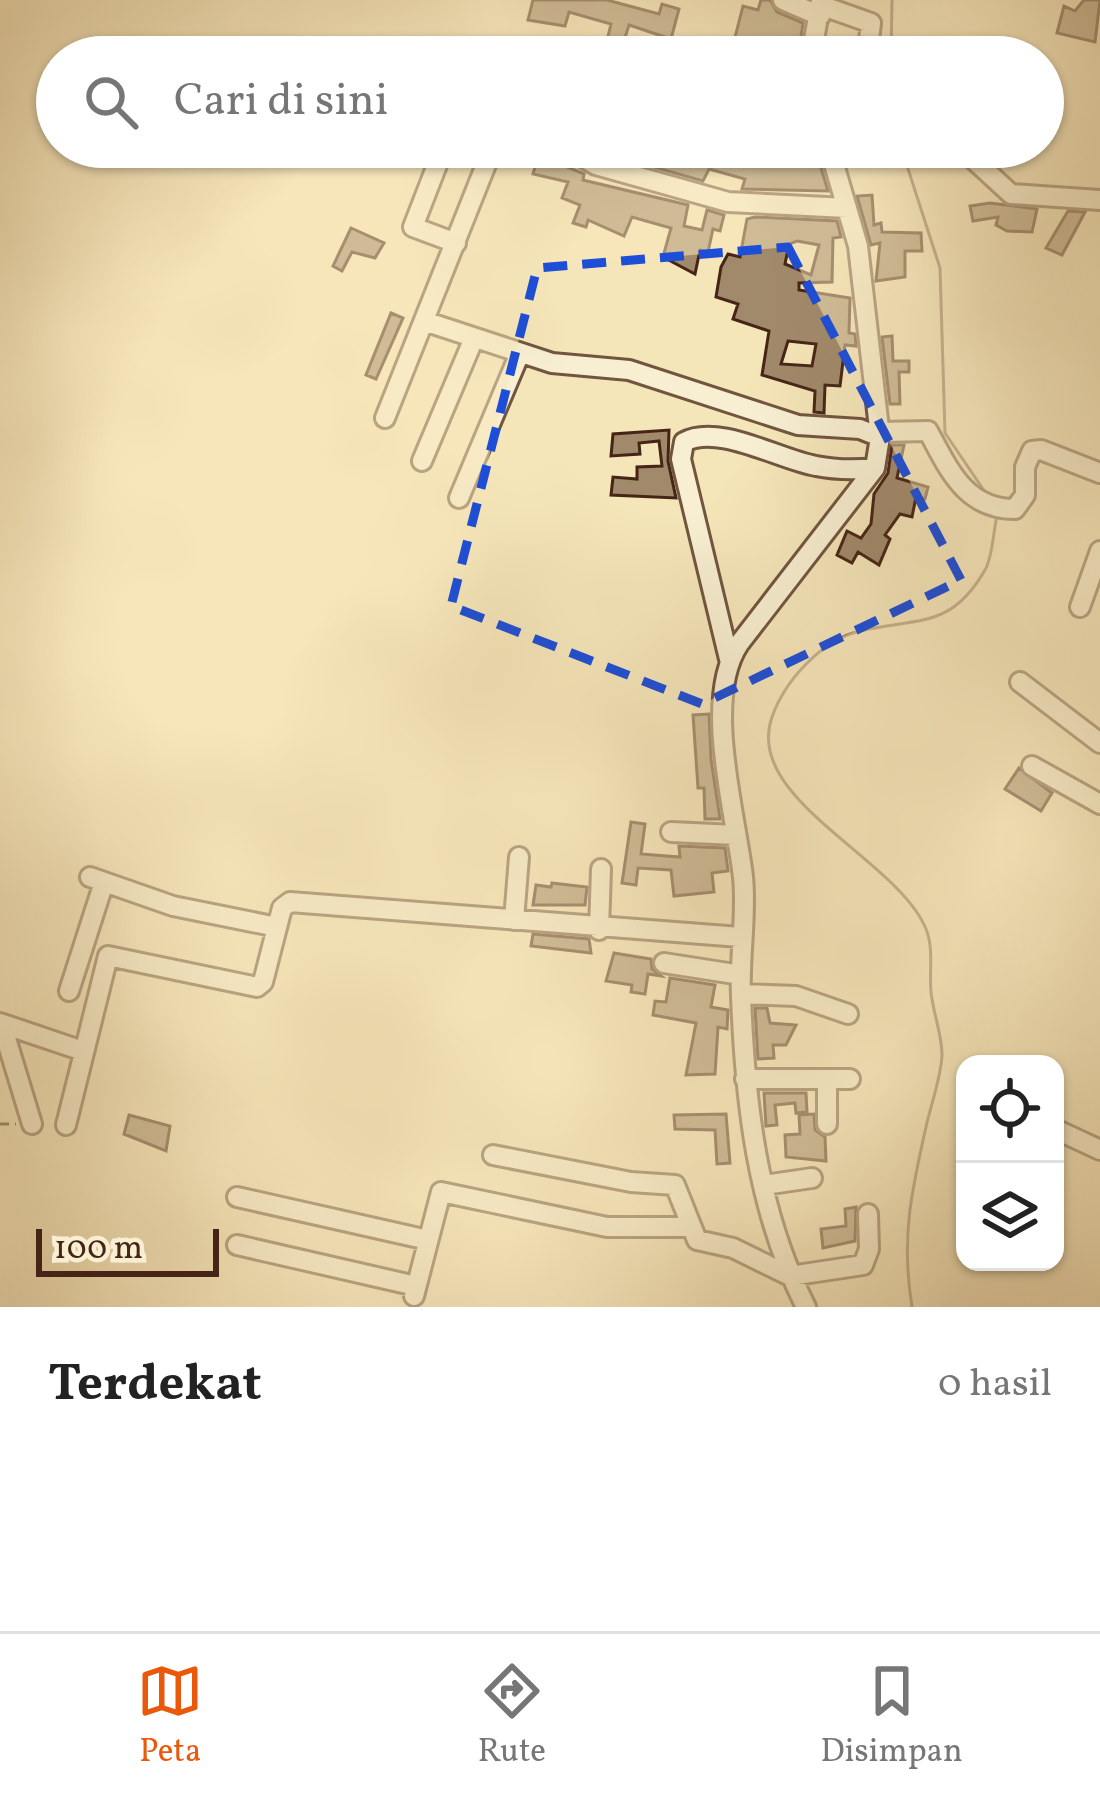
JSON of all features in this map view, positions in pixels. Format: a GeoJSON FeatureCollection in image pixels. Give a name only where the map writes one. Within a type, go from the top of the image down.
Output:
{"type":"FeatureCollection","features":[{"type":"Feature","properties":{"kind":"street"},"geometry":{"type":"LineString","coordinates":[[784,0],[871,22],[869,36]]}},
{"type":"Feature","properties":{"kind":"street"},"geometry":{"type":"LineString","coordinates":[[434,168],[408,226],[456,243]]}},
{"type":"Feature","properties":{"kind":"street"},"geometry":{"type":"LineString","coordinates":[[386,418],[485,168]]}},
{"type":"Feature","properties":{"kind":"street"},"geometry":{"type":"LineString","coordinates":[[607,168],[728,202],[847,208]]}},
{"type":"Feature","properties":{"kind":"street"},"geometry":{"type":"LineString","coordinates":[[729,659],[875,468],[880,434],[858,246],[835,168]]}},
{"type":"Feature","properties":{"kind":"street"},"geometry":{"type":"LineString","coordinates":[[983,168],[1011,194],[1100,200]]}},
{"type":"Feature","properties":{"kind":"street"},"geometry":{"type":"LineString","coordinates":[[427,322],[562,365],[629,370],[798,425],[880,434],[928,431],[935,455],[949,465],[972,500],[1006,509],[1025,495],[1025,467],[1032,451],[1100,473]]}},
{"type":"Feature","properties":{"kind":"street"},"geometry":{"type":"LineString","coordinates":[[422,461],[474,338]]}},
{"type":"Feature","properties":{"kind":"street"},"geometry":{"type":"LineString","coordinates":[[459,498],[520,353]]}},
{"type":"Feature","properties":{"kind":"street"},"geometry":{"type":"LineString","coordinates":[[806,1307],[790,1276],[764,1185],[746,1079],[740,938],[743,883],[724,696],[729,659],[681,458],[684,442],[694,437],[820,467],[875,468]]}},
{"type":"Feature","properties":{"kind":"street"},"geometry":{"type":"LineString","coordinates":[[1080,607],[1100,551]]}},
{"type":"Feature","properties":{"kind":"street"},"geometry":{"type":"LineString","coordinates":[[1020,682],[1100,743]]}},
{"type":"Feature","properties":{"kind":"street"},"geometry":{"type":"LineString","coordinates":[[1032,766],[1100,804]]}},
{"type":"Feature","properties":{"kind":"street"},"geometry":{"type":"LineString","coordinates":[[671,832],[736,835]]}},
{"type":"Feature","properties":{"kind":"street"},"geometry":{"type":"LineString","coordinates":[[514,920],[519,857]]}},
{"type":"Feature","properties":{"kind":"street"},"geometry":{"type":"LineString","coordinates":[[599,930],[601,869]]}},
{"type":"Feature","properties":{"kind":"street"},"geometry":{"type":"LineString","coordinates":[[91,1009],[69,995],[97,879],[173,906],[277,927]]}},
{"type":"Feature","properties":{"kind":"street"},"geometry":{"type":"LineString","coordinates":[[66,1125],[80,1050],[111,955],[261,986],[286,904],[299,901],[599,930],[740,938]]}},
{"type":"Feature","properties":{"kind":"street"},"geometry":{"type":"LineString","coordinates":[[664,963],[848,1014]]}},
{"type":"Feature","properties":{"kind":"street"},"geometry":{"type":"LineString","coordinates":[[1,1024],[80,1050]]}},
{"type":"Feature","properties":{"kind":"street"},"geometry":{"type":"LineString","coordinates":[[1,1024],[32,1124]]}},
{"type":"Feature","properties":{"kind":"street"},"geometry":{"type":"LineString","coordinates":[[746,1079],[850,1079]]}},
{"type":"Feature","properties":{"kind":"street"},"geometry":{"type":"LineString","coordinates":[[827,1080],[827,1124]]}},
{"type":"Feature","properties":{"kind":"street"},"geometry":{"type":"LineString","coordinates":[[1064,1133],[1100,1150]]}},
{"type":"Feature","properties":{"kind":"street"},"geometry":{"type":"LineString","coordinates":[[493,1155],[675,1185],[697,1240],[733,1248],[790,1276],[863,1264],[869,1249],[868,1214]]}},
{"type":"Feature","properties":{"kind":"street"},"geometry":{"type":"LineString","coordinates":[[764,1185],[812,1178]]}},
{"type":"Feature","properties":{"kind":"street"},"geometry":{"type":"LineString","coordinates":[[237,1244],[415,1291],[441,1192],[607,1227],[690,1227]]}},
{"type":"Feature","properties":{"kind":"street"},"geometry":{"type":"LineString","coordinates":[[237,1197],[428,1240]]}},
{"type":"Feature","properties":{"kind":"highlighted area"},"geometry":{"type":"Polygon","coordinates":[[[788,247],[961,580],[702,704],[451,606],[537,268],[788,247]]]}},
{"type":"Feature","properties":{"kind":"building"},"geometry":{"type":"Polygon","coordinates":[[[533,0],[607,0],[659,14],[662,4],[679,9],[672,36],[629,25],[626,36],[608,36],[611,24],[569,12],[565,26],[528,20],[533,0]]]}},
{"type":"Feature","properties":{"kind":"building"},"geometry":{"type":"Polygon","coordinates":[[[761,0],[770,0],[777,12],[803,23],[801,36],[735,36],[743,6],[758,10],[761,0]]]}},
{"type":"Feature","properties":{"kind":"building"},"geometry":{"type":"Polygon","coordinates":[[[1084,0],[1100,0],[1095,42],[1057,33],[1064,6],[1075,11],[1084,0]]]}},
{"type":"Feature","properties":{"kind":"building"},"geometry":{"type":"Polygon","coordinates":[[[535,168],[570,168],[584,174],[583,180],[688,205],[684,226],[702,230],[707,210],[724,215],[720,231],[713,229],[708,252],[700,250],[695,274],[663,257],[671,228],[632,217],[624,236],[588,220],[586,227],[573,223],[580,205],[562,198],[568,182],[533,174],[535,168]]]}},
{"type":"Feature","properties":{"kind":"building"},"geometry":{"type":"Polygon","coordinates":[[[657,168],[821,168],[828,191],[742,189],[745,179],[709,169],[703,181],[657,168]]]}},
{"type":"Feature","properties":{"kind":"building"},"geometry":{"type":"Polygon","coordinates":[[[872,195],[874,225],[881,223],[882,232],[921,233],[922,251],[905,251],[905,277],[876,281],[880,243],[871,245],[857,196],[872,195]]]}},
{"type":"Feature","properties":{"kind":"building"},"geometry":{"type":"Polygon","coordinates":[[[990,203],[1037,209],[1032,232],[1007,231],[996,225],[998,217],[973,221],[970,206],[990,203]]]}},
{"type":"Feature","properties":{"kind":"building"},"geometry":{"type":"Polygon","coordinates":[[[1068,211],[1085,212],[1062,255],[1046,248],[1068,211]]]}},
{"type":"Feature","properties":{"kind":"building"},"geometry":{"type":"Polygon","coordinates":[[[747,219],[837,221],[841,237],[833,238],[832,282],[799,283],[799,290],[850,298],[849,333],[855,334],[856,346],[845,345],[840,386],[825,385],[824,413],[814,412],[815,391],[762,375],[769,331],[733,319],[738,304],[716,297],[728,254],[740,257],[747,219]],[[789,244],[785,264],[811,275],[819,245],[789,244]],[[788,341],[781,364],[812,366],[816,344],[788,341]]]}},
{"type":"Feature","properties":{"kind":"building"},"geometry":{"type":"Polygon","coordinates":[[[351,228],[384,243],[375,258],[352,252],[342,271],[333,266],[351,228]]]}},
{"type":"Feature","properties":{"kind":"building"},"geometry":{"type":"Polygon","coordinates":[[[391,313],[403,318],[376,379],[366,375],[391,313]]]}},
{"type":"Feature","properties":{"kind":"building"},"geometry":{"type":"Polygon","coordinates":[[[892,336],[893,361],[909,361],[909,372],[899,372],[900,404],[890,404],[882,337],[892,336]]]}},
{"type":"Feature","properties":{"kind":"building"},"geometry":{"type":"Polygon","coordinates":[[[669,430],[668,461],[676,498],[611,495],[613,477],[637,479],[637,467],[662,466],[659,441],[639,443],[640,454],[611,456],[613,434],[669,430]]]}},
{"type":"Feature","properties":{"kind":"building"},"geometry":{"type":"Polygon","coordinates":[[[892,445],[904,445],[897,478],[928,487],[925,499],[916,497],[912,517],[900,514],[885,535],[890,539],[879,565],[858,552],[852,563],[837,555],[847,531],[861,538],[871,524],[874,494],[888,473],[892,445]]]}},
{"type":"Feature","properties":{"kind":"building"},"geometry":{"type":"Polygon","coordinates":[[[709,714],[720,819],[705,819],[704,788],[698,788],[693,715],[709,714]]]}},
{"type":"Feature","properties":{"kind":"building"},"geometry":{"type":"Polygon","coordinates":[[[1019,768],[1052,793],[1041,811],[1005,789],[1019,768]]]}},
{"type":"Feature","properties":{"kind":"building"},"geometry":{"type":"Polygon","coordinates":[[[631,822],[645,824],[641,854],[680,857],[679,846],[725,848],[728,871],[712,873],[714,892],[674,896],[671,870],[638,868],[636,885],[622,883],[631,822]]]}},
{"type":"Feature","properties":{"kind":"building"},"geometry":{"type":"Polygon","coordinates":[[[552,883],[587,887],[585,905],[533,905],[536,885],[551,887],[552,883]]]}},
{"type":"Feature","properties":{"kind":"building"},"geometry":{"type":"Polygon","coordinates":[[[533,934],[589,939],[591,953],[531,946],[533,934]]]}},
{"type":"Feature","properties":{"kind":"building"},"geometry":{"type":"Polygon","coordinates":[[[614,953],[651,959],[652,969],[661,976],[648,974],[645,994],[631,992],[632,985],[606,981],[614,953]]]}},
{"type":"Feature","properties":{"kind":"building"},"geometry":{"type":"Polygon","coordinates":[[[670,978],[715,985],[711,1007],[728,1010],[727,1029],[718,1027],[715,1074],[686,1075],[696,1023],[653,1015],[655,1001],[666,1002],[670,978]]]}},
{"type":"Feature","properties":{"kind":"building"},"geometry":{"type":"Polygon","coordinates":[[[755,1008],[767,1008],[770,1023],[796,1025],[786,1045],[773,1045],[774,1058],[758,1059],[755,1008]]]}},
{"type":"Feature","properties":{"kind":"building"},"geometry":{"type":"Polygon","coordinates":[[[764,1093],[806,1093],[807,1112],[796,1113],[795,1103],[775,1105],[777,1125],[766,1126],[764,1093]]]}},
{"type":"Feature","properties":{"kind":"building"},"geometry":{"type":"Polygon","coordinates":[[[726,1114],[730,1163],[717,1164],[715,1130],[675,1129],[674,1115],[726,1114]]]}},
{"type":"Feature","properties":{"kind":"building"},"geometry":{"type":"Polygon","coordinates":[[[814,1114],[815,1130],[825,1137],[826,1161],[786,1157],[785,1135],[800,1134],[799,1115],[814,1114]]]}},
{"type":"Feature","properties":{"kind":"building"},"geometry":{"type":"Polygon","coordinates":[[[129,1115],[170,1126],[166,1151],[124,1134],[129,1115]]]}},
{"type":"Feature","properties":{"kind":"building"},"geometry":{"type":"Polygon","coordinates":[[[856,1207],[855,1241],[823,1248],[821,1229],[846,1226],[845,1209],[856,1207]]]}},
{"type":"Feature","properties":{"kind":"waterway"},"geometry":{"type":"LineString","coordinates":[[891,36],[892,0]]}},
{"type":"Feature","properties":{"kind":"waterway"},"geometry":{"type":"LineString","coordinates":[[908,168],[940,268],[945,433],[985,492]]}},
{"type":"Feature","properties":{"kind":"waterway"},"geometry":{"type":"LineString","coordinates":[[912,1307],[909,1216],[942,1055],[928,937],[910,903],[800,801],[780,775],[769,747],[772,717],[796,676],[832,643],[860,631],[930,618],[959,603],[988,564],[997,516]]}}]}
